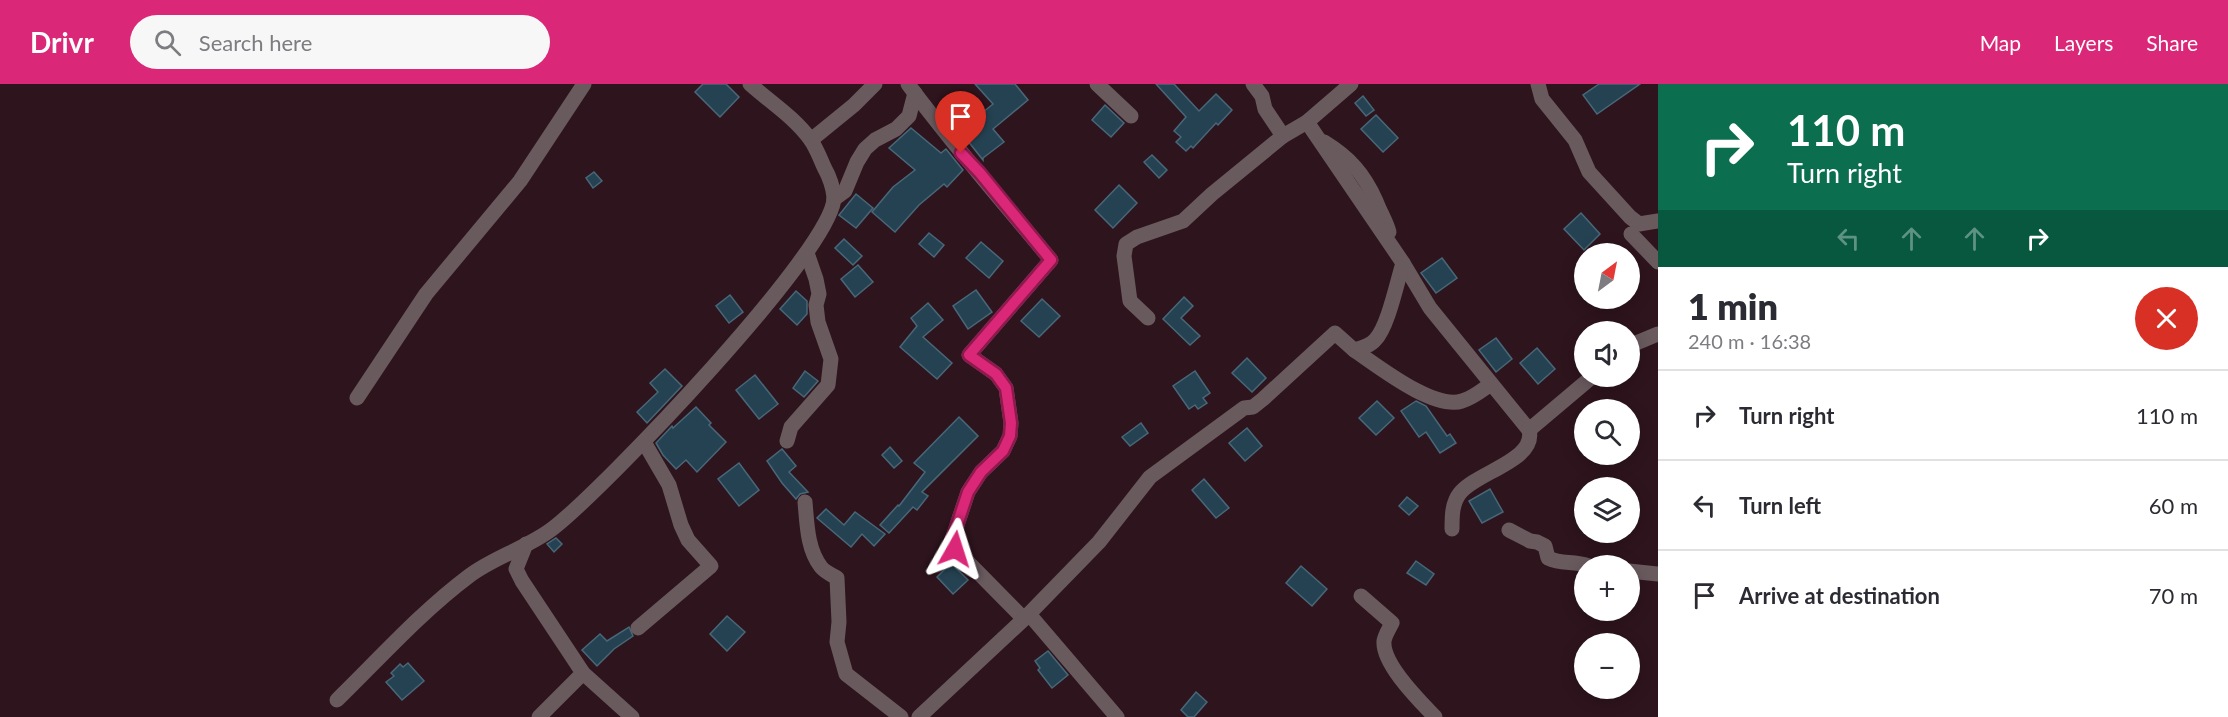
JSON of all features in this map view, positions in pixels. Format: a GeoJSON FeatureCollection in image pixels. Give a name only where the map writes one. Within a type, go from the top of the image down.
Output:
{"type":"FeatureCollection","features":[{"type":"Feature","properties":{"kind":"street"},"geometry":{"type":"LineString","coordinates":[[357,398],[426,294],[520,181],[584,84]]}},
{"type":"Feature","properties":{"kind":"street"},"geometry":{"type":"LineString","coordinates":[[337,700],[412,626],[470,575],[552,530],[644,442],[718,361],[807,253],[826,223],[834,199],[829,178],[811,140],[798,125],[750,84]]}},
{"type":"Feature","properties":{"kind":"street"},"geometry":{"type":"LineString","coordinates":[[811,140],[854,105],[875,84]]}},
{"type":"Feature","properties":{"kind":"street"},"geometry":{"type":"LineString","coordinates":[[1097,84],[1131,116]]}},
{"type":"Feature","properties":{"kind":"street"},"geometry":{"type":"LineString","coordinates":[[1253,84],[1263,96],[1265,109],[1284,136]]}},
{"type":"Feature","properties":{"kind":"street"},"geometry":{"type":"LineString","coordinates":[[1148,318],[1130,301],[1124,256],[1125,244],[1137,237],[1182,221],[1212,194],[1284,136],[1307,122],[1351,84]]}},
{"type":"Feature","properties":{"kind":"street"},"geometry":{"type":"LineString","coordinates":[[1538,84],[1542,99],[1575,140],[1589,172],[1639,224],[1658,220]]}},
{"type":"Feature","properties":{"kind":"street"},"geometry":{"type":"LineString","coordinates":[[834,199],[845,191],[865,149],[875,140],[896,129],[909,116],[912,88]]}},
{"type":"Feature","properties":{"kind":"street"},"geometry":{"type":"LineString","coordinates":[[912,88],[944,133],[1051,260],[969,355],[996,374],[1006,388],[1011,423],[1010,436],[1003,451],[981,472],[968,492],[952,540],[955,549],[1026,617],[1117,717]]}},
{"type":"Feature","properties":{"kind":"street"},"geometry":{"type":"LineString","coordinates":[[1307,122],[1403,263],[1430,308],[1528,430],[1531,438],[1528,446],[1520,455],[1470,484],[1461,492],[1455,502],[1452,529]]}},
{"type":"Feature","properties":{"kind":"street"},"geometry":{"type":"LineString","coordinates":[[1631,234],[1658,262]]}},
{"type":"Feature","properties":{"kind":"street"},"geometry":{"type":"LineString","coordinates":[[787,441],[791,427],[828,385],[831,359],[818,322],[816,305],[819,294],[807,253]]}},
{"type":"Feature","properties":{"kind":"street"},"geometry":{"type":"LineString","coordinates":[[1354,350],[1375,341],[1381,332],[1403,263]]}},
{"type":"Feature","properties":{"kind":"street"},"geometry":{"type":"LineString","coordinates":[[919,717],[1026,617],[1099,542],[1150,477],[1244,408],[1253,407],[1335,333],[1354,350],[1397,379],[1437,400],[1448,403],[1462,401],[1491,384]]}},
{"type":"Feature","properties":{"kind":"street"},"geometry":{"type":"LineString","coordinates":[[1640,341],[1658,334]]}},
{"type":"Feature","properties":{"kind":"street"},"geometry":{"type":"LineString","coordinates":[[1528,430],[1580,387]]}},
{"type":"Feature","properties":{"kind":"street"},"geometry":{"type":"LineString","coordinates":[[638,628],[711,566],[688,540],[669,485],[644,442]]}},
{"type":"Feature","properties":{"kind":"street"},"geometry":{"type":"LineString","coordinates":[[805,502],[807,531],[815,557],[822,569],[837,578],[837,642],[846,674],[901,717]]}},
{"type":"Feature","properties":{"kind":"street"},"geometry":{"type":"LineString","coordinates":[[1509,530],[1530,542],[1537,542],[1545,546],[1548,558],[1557,562],[1574,561]]}},
{"type":"Feature","properties":{"kind":"street"},"geometry":{"type":"LineString","coordinates":[[526,544],[516,569],[522,581],[583,673],[632,717]]}},
{"type":"Feature","properties":{"kind":"street"},"geometry":{"type":"LineString","coordinates":[[1640,572],[1658,574]]}},
{"type":"Feature","properties":{"kind":"street"},"geometry":{"type":"LineString","coordinates":[[1361,596],[1392,623],[1384,640],[1386,656],[1396,672],[1435,717]]}},
{"type":"Feature","properties":{"kind":"street"},"geometry":{"type":"LineString","coordinates":[[539,717],[583,673]]}},
{"type":"Feature","properties":{"kind":"building"},"geometry":{"type":"Polygon","coordinates":[[[703,84],[726,84],[739,97],[720,117],[695,92],[703,84]]]}},
{"type":"Feature","properties":{"kind":"building"},"geometry":{"type":"Polygon","coordinates":[[[975,84],[1015,84],[1028,100],[993,129],[1004,142],[983,160],[960,131],[993,104],[975,84]]]}},
{"type":"Feature","properties":{"kind":"building"},"geometry":{"type":"Polygon","coordinates":[[[1156,84],[1174,84],[1199,111],[1216,94],[1232,110],[1218,125],[1216,123],[1193,148],[1191,146],[1186,151],[1176,142],[1181,137],[1174,131],[1186,117],[1156,84]]]}},
{"type":"Feature","properties":{"kind":"building"},"geometry":{"type":"Polygon","coordinates":[[[1599,84],[1640,84],[1597,114],[1583,95],[1599,84]]]}},
{"type":"Feature","properties":{"kind":"building"},"geometry":{"type":"Polygon","coordinates":[[[1363,96],[1374,110],[1366,116],[1355,103],[1363,96]]]}},
{"type":"Feature","properties":{"kind":"building"},"geometry":{"type":"Polygon","coordinates":[[[1105,105],[1124,123],[1111,137],[1092,120],[1105,105]]]}},
{"type":"Feature","properties":{"kind":"building"},"geometry":{"type":"Polygon","coordinates":[[[1376,115],[1398,138],[1383,152],[1361,129],[1376,115]]]}},
{"type":"Feature","properties":{"kind":"building"},"geometry":{"type":"Polygon","coordinates":[[[911,128],[941,153],[946,149],[963,170],[947,187],[944,184],[919,205],[895,232],[872,212],[893,187],[915,170],[889,148],[911,128]]]}},
{"type":"Feature","properties":{"kind":"building"},"geometry":{"type":"Polygon","coordinates":[[[1152,155],[1167,170],[1159,178],[1144,162],[1152,155]]]}},
{"type":"Feature","properties":{"kind":"building"},"geometry":{"type":"Polygon","coordinates":[[[594,172],[602,181],[593,188],[586,178],[594,172]]]}},
{"type":"Feature","properties":{"kind":"building"},"geometry":{"type":"Polygon","coordinates":[[[1119,185],[1137,203],[1113,228],[1095,210],[1119,185]]]}},
{"type":"Feature","properties":{"kind":"building"},"geometry":{"type":"Polygon","coordinates":[[[856,194],[873,208],[856,228],[839,215],[856,194]]]}},
{"type":"Feature","properties":{"kind":"building"},"geometry":{"type":"Polygon","coordinates":[[[1581,213],[1600,234],[1591,243],[1577,243],[1564,229],[1581,213]]]}},
{"type":"Feature","properties":{"kind":"building"},"geometry":{"type":"Polygon","coordinates":[[[929,233],[944,245],[934,257],[919,244],[929,233]]]}},
{"type":"Feature","properties":{"kind":"building"},"geometry":{"type":"Polygon","coordinates":[[[844,239],[862,256],[853,265],[835,248],[844,239]]]}},
{"type":"Feature","properties":{"kind":"building"},"geometry":{"type":"Polygon","coordinates":[[[981,242],[1003,261],[989,278],[966,258],[981,242]]]}},
{"type":"Feature","properties":{"kind":"building"},"geometry":{"type":"Polygon","coordinates":[[[1442,258],[1457,278],[1436,293],[1421,273],[1442,258]]]}},
{"type":"Feature","properties":{"kind":"building"},"geometry":{"type":"Polygon","coordinates":[[[858,265],[873,282],[855,297],[841,279],[858,265]]]}},
{"type":"Feature","properties":{"kind":"building"},"geometry":{"type":"Polygon","coordinates":[[[976,290],[992,312],[968,329],[953,306],[976,290]]]}},
{"type":"Feature","properties":{"kind":"building"},"geometry":{"type":"Polygon","coordinates":[[[796,291],[807,301],[807,314],[797,325],[780,309],[796,291]]]}},
{"type":"Feature","properties":{"kind":"building"},"geometry":{"type":"Polygon","coordinates":[[[730,295],[743,312],[729,323],[716,306],[730,295]]]}},
{"type":"Feature","properties":{"kind":"building"},"geometry":{"type":"Polygon","coordinates":[[[1184,297],[1193,306],[1181,318],[1200,336],[1190,345],[1163,319],[1184,297]]]}},
{"type":"Feature","properties":{"kind":"building"},"geometry":{"type":"Polygon","coordinates":[[[1042,299],[1060,316],[1039,337],[1021,321],[1042,299]]]}},
{"type":"Feature","properties":{"kind":"building"},"geometry":{"type":"Polygon","coordinates":[[[928,303],[943,320],[923,337],[952,363],[937,379],[900,347],[917,326],[911,318],[928,303]]]}},
{"type":"Feature","properties":{"kind":"building"},"geometry":{"type":"Polygon","coordinates":[[[1496,338],[1512,359],[1496,372],[1479,350],[1496,338]]]}},
{"type":"Feature","properties":{"kind":"building"},"geometry":{"type":"Polygon","coordinates":[[[1537,348],[1555,369],[1538,384],[1520,363],[1537,348]]]}},
{"type":"Feature","properties":{"kind":"building"},"geometry":{"type":"Polygon","coordinates":[[[1247,358],[1266,378],[1252,392],[1232,373],[1247,358]]]}},
{"type":"Feature","properties":{"kind":"building"},"geometry":{"type":"Polygon","coordinates":[[[665,369],[682,386],[647,423],[637,412],[658,392],[650,383],[665,369]]]}},
{"type":"Feature","properties":{"kind":"building"},"geometry":{"type":"Polygon","coordinates":[[[805,371],[818,381],[804,397],[793,388],[805,371]]]}},
{"type":"Feature","properties":{"kind":"building"},"geometry":{"type":"Polygon","coordinates":[[[1195,371],[1210,393],[1203,398],[1207,403],[1198,409],[1195,405],[1189,409],[1173,386],[1195,371]]]}},
{"type":"Feature","properties":{"kind":"building"},"geometry":{"type":"Polygon","coordinates":[[[755,375],[778,404],[759,419],[736,390],[755,375]]]}},
{"type":"Feature","properties":{"kind":"building"},"geometry":{"type":"Polygon","coordinates":[[[1377,401],[1394,418],[1376,435],[1359,418],[1377,401]]]}},
{"type":"Feature","properties":{"kind":"building"},"geometry":{"type":"Polygon","coordinates":[[[1416,401],[1426,406],[1447,436],[1450,434],[1456,443],[1440,453],[1426,432],[1419,437],[1401,411],[1416,401]]]}},
{"type":"Feature","properties":{"kind":"building"},"geometry":{"type":"Polygon","coordinates":[[[696,407],[711,423],[709,425],[726,442],[697,472],[686,460],[676,469],[656,443],[672,426],[673,428],[696,407]]]}},
{"type":"Feature","properties":{"kind":"building"},"geometry":{"type":"Polygon","coordinates":[[[959,417],[978,436],[922,492],[928,496],[917,510],[913,507],[889,533],[880,525],[899,506],[925,472],[914,463],[959,417]]]}},
{"type":"Feature","properties":{"kind":"building"},"geometry":{"type":"Polygon","coordinates":[[[1141,423],[1148,433],[1130,446],[1122,437],[1141,423]]]}},
{"type":"Feature","properties":{"kind":"building"},"geometry":{"type":"Polygon","coordinates":[[[1247,428],[1262,446],[1245,461],[1229,443],[1247,428]]]}},
{"type":"Feature","properties":{"kind":"building"},"geometry":{"type":"Polygon","coordinates":[[[890,447],[902,461],[894,468],[882,455],[890,447]]]}},
{"type":"Feature","properties":{"kind":"building"},"geometry":{"type":"Polygon","coordinates":[[[782,449],[796,466],[789,472],[808,492],[800,494],[796,499],[767,461],[782,449]]]}},
{"type":"Feature","properties":{"kind":"building"},"geometry":{"type":"Polygon","coordinates":[[[739,463],[759,490],[739,506],[718,479],[739,463]]]}},
{"type":"Feature","properties":{"kind":"building"},"geometry":{"type":"Polygon","coordinates":[[[1204,479],[1229,508],[1216,518],[1192,490],[1204,479]]]}},
{"type":"Feature","properties":{"kind":"building"},"geometry":{"type":"Polygon","coordinates":[[[1490,489],[1503,512],[1482,523],[1469,501],[1490,489]]]}},
{"type":"Feature","properties":{"kind":"building"},"geometry":{"type":"Polygon","coordinates":[[[1407,497],[1418,506],[1409,515],[1399,506],[1407,497]]]}},
{"type":"Feature","properties":{"kind":"building"},"geometry":{"type":"Polygon","coordinates":[[[826,509],[844,525],[855,512],[885,534],[874,546],[862,534],[851,547],[817,518],[826,509]]]}},
{"type":"Feature","properties":{"kind":"building"},"geometry":{"type":"Polygon","coordinates":[[[556,538],[562,544],[554,552],[547,544],[556,538]]]}},
{"type":"Feature","properties":{"kind":"building"},"geometry":{"type":"Polygon","coordinates":[[[1416,561],[1434,574],[1426,585],[1407,573],[1416,561]]]}},
{"type":"Feature","properties":{"kind":"building"},"geometry":{"type":"Polygon","coordinates":[[[951,563],[968,580],[953,594],[937,577],[951,563]]]}},
{"type":"Feature","properties":{"kind":"building"},"geometry":{"type":"Polygon","coordinates":[[[1301,566],[1327,589],[1312,606],[1286,583],[1301,566]]]}},
{"type":"Feature","properties":{"kind":"building"},"geometry":{"type":"Polygon","coordinates":[[[727,616],[745,632],[727,651],[710,634],[727,616]]]}},
{"type":"Feature","properties":{"kind":"building"},"geometry":{"type":"Polygon","coordinates":[[[629,627],[633,636],[614,649],[597,666],[582,650],[600,634],[607,641],[629,627]]]}},
{"type":"Feature","properties":{"kind":"building"},"geometry":{"type":"Polygon","coordinates":[[[1048,651],[1068,675],[1052,688],[1038,670],[1040,668],[1035,661],[1048,651]]]}},
{"type":"Feature","properties":{"kind":"building"},"geometry":{"type":"Polygon","coordinates":[[[408,663],[424,681],[402,700],[386,682],[394,676],[391,673],[400,664],[403,667],[408,663]]]}},
{"type":"Feature","properties":{"kind":"building"},"geometry":{"type":"Polygon","coordinates":[[[1196,692],[1207,702],[1194,717],[1188,717],[1181,710],[1196,692]]]}},
{"type":"Feature","properties":{"kind":"route"},"geometry":{"type":"LineString","coordinates":[[955,549],[952,540],[968,492],[981,472],[1003,451],[1010,436],[1011,423],[1006,388],[996,374],[969,355],[1051,260],[961,153]]}}]}
